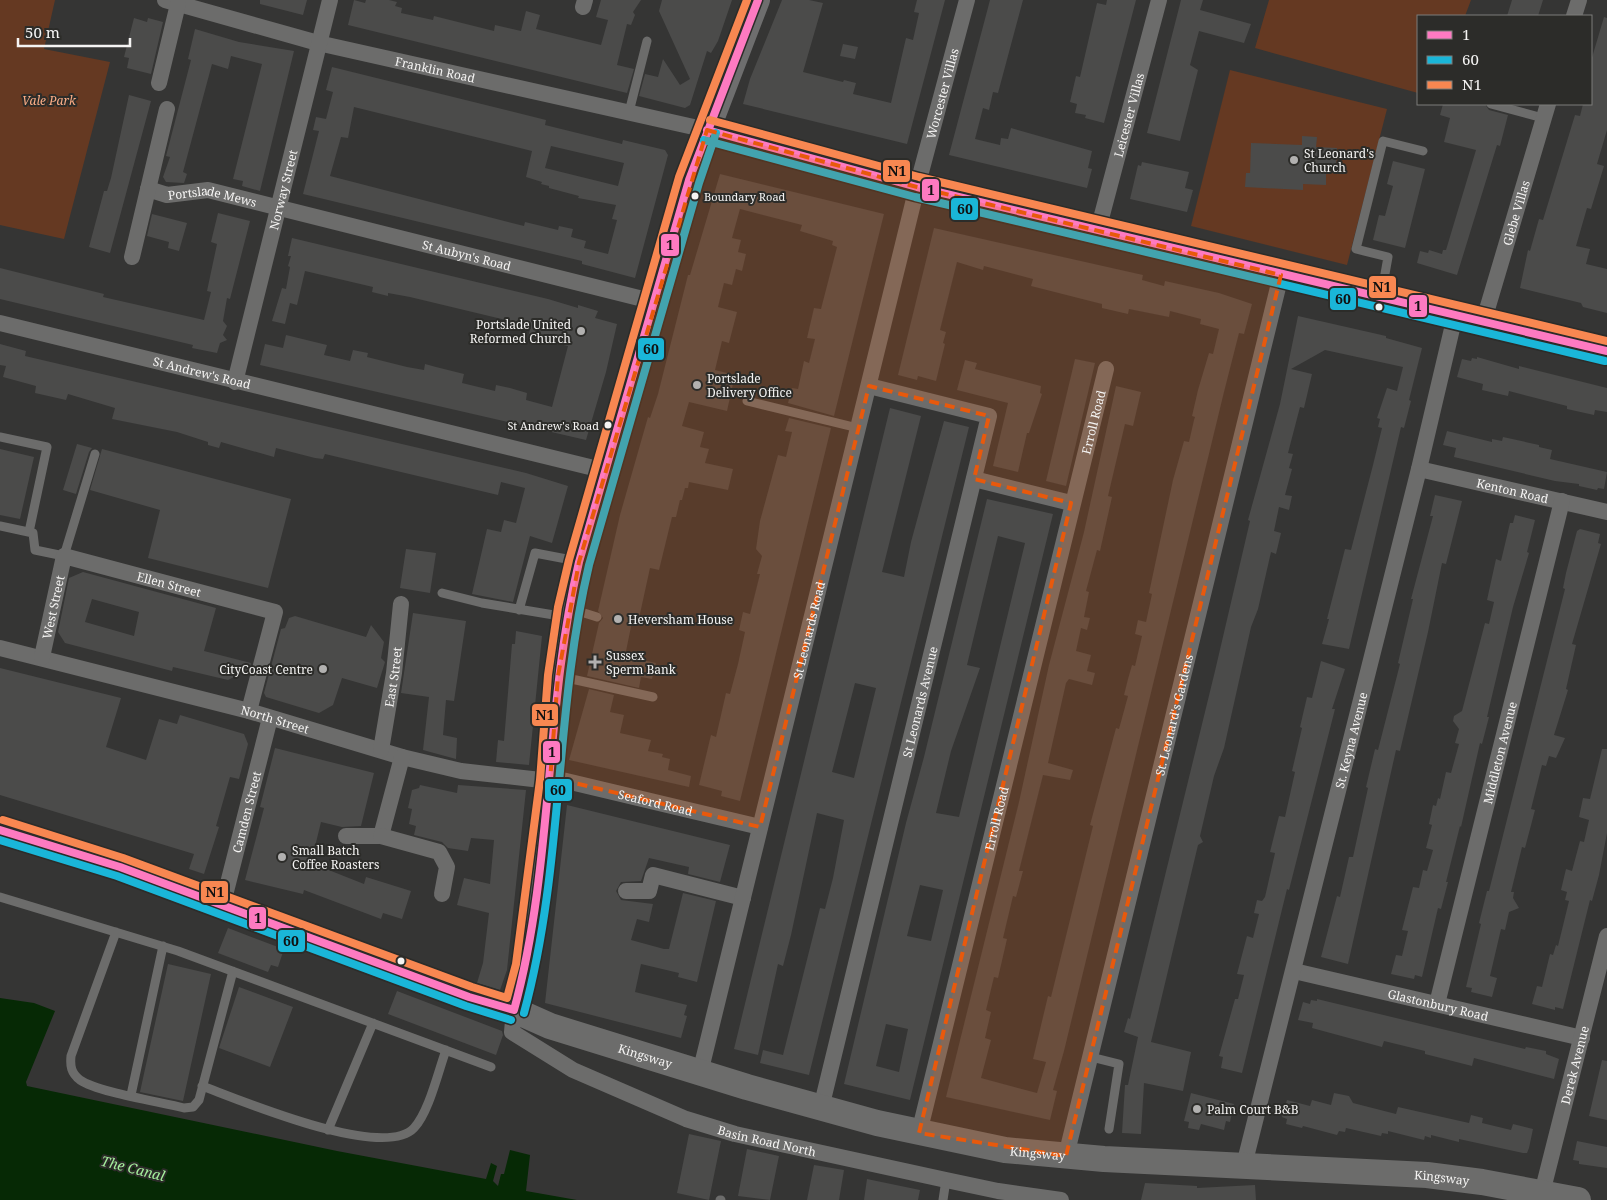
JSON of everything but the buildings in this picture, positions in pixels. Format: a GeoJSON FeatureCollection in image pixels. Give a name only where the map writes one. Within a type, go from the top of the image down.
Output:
{"type":"FeatureCollection","features":[{"type":"Feature","properties":{"kind":"main road"},"geometry":{"type":"LineString","coordinates":[[514,1010],[526,966],[550,781],[558,676],[567,613],[579,562],[689,180],[758,0]]}},
{"type":"Feature","properties":{"kind":"main road"},"geometry":{"type":"LineString","coordinates":[[707,130],[917,187],[1607,351]]}},
{"type":"Feature","properties":{"kind":"main road","name":"Kingsway"},"geometry":{"type":"LineString","coordinates":[[0,830],[120,867],[222,907],[469,997],[514,1010],[550,1026],[820,1108],[919,1133],[1005,1150],[1066,1156],[1426,1175],[1578,1200]]}},
{"type":"Feature","properties":{"kind":"street","name":"Norway Street"},"geometry":{"type":"LineString","coordinates":[[235,382],[330,0]]}},
{"type":"Feature","properties":{"kind":"street","name":"Worcester Villas"},"geometry":{"type":"LineString","coordinates":[[917,187],[967,0]]}},
{"type":"Feature","properties":{"kind":"street","name":"Leicester Villas"},"geometry":{"type":"LineString","coordinates":[[1098,230],[1159,0]]}},
{"type":"Feature","properties":{"kind":"street"},"geometry":{"type":"LineString","coordinates":[[1574,15],[1579,0]]}},
{"type":"Feature","properties":{"kind":"street","name":"Franklin Road"},"geometry":{"type":"LineString","coordinates":[[169,2],[318,43],[707,130]]}},
{"type":"Feature","properties":{"kind":"street"},"geometry":{"type":"LineString","coordinates":[[158,83],[169,2]]}},
{"type":"Feature","properties":{"kind":"street"},"geometry":{"type":"LineString","coordinates":[[132,257],[167,109]]}},
{"type":"Feature","properties":{"kind":"street","name":"Glebe Villas"},"geometry":{"type":"LineString","coordinates":[[1484,323],[1546,111]]}},
{"type":"Feature","properties":{"kind":"street","name":"St Leonards Road"},"geometry":{"type":"LineString","coordinates":[[700,1073],[917,187]]}},
{"type":"Feature","properties":{"kind":"street","name":"Portslade Mews"},"geometry":{"type":"LineString","coordinates":[[148,189],[167,194],[208,190],[277,208]]}},
{"type":"Feature","properties":{"kind":"street","name":"St Aubyn's Road"},"geometry":{"type":"LineString","coordinates":[[277,208],[655,302]]}},
{"type":"Feature","properties":{"kind":"street","name":"St. Leonard's Gardens"},"geometry":{"type":"LineString","coordinates":[[1066,1156],[1281,275]]}},
{"type":"Feature","properties":{"kind":"street","name":"St. Keyna Avenue"},"geometry":{"type":"LineString","coordinates":[[1244,1165],[1419,469],[1455,316]]}},
{"type":"Feature","properties":{"kind":"street","name":"St Andrew's Road"},"geometry":{"type":"LineString","coordinates":[[0,324],[606,471]]}},
{"type":"Feature","properties":{"kind":"street","name":"Erroll Road"},"geometry":{"type":"LineString","coordinates":[[919,1133],[1071,503],[1106,369]]}},
{"type":"Feature","properties":{"kind":"street","name":"St Leonards Avenue"},"geometry":{"type":"LineString","coordinates":[[820,1108],[989,416],[869,386]]}},
{"type":"Feature","properties":{"kind":"street","name":"Kenton Road"},"geometry":{"type":"LineString","coordinates":[[1419,469],[1607,512]]}},
{"type":"Feature","properties":{"kind":"street"},"geometry":{"type":"LineString","coordinates":[[974,479],[1071,503]]}},
{"type":"Feature","properties":{"kind":"street","name":"Middleton Avenue"},"geometry":{"type":"LineString","coordinates":[[1438,1004],[1562,501]]}},
{"type":"Feature","properties":{"kind":"street","name":"Ellen Street"},"geometry":{"type":"LineString","coordinates":[[64,556],[274,612],[249,711]]}},
{"type":"Feature","properties":{"kind":"street","name":"West Street"},"geometry":{"type":"LineString","coordinates":[[42,657],[64,556]]}},
{"type":"Feature","properties":{"kind":"street","name":"East Street"},"geometry":{"type":"LineString","coordinates":[[381,750],[394,673],[401,604]]}},
{"type":"Feature","properties":{"kind":"street","name":"North Street"},"geometry":{"type":"LineString","coordinates":[[0,648],[42,657],[249,711],[402,757],[461,771],[550,781]]}},
{"type":"Feature","properties":{"kind":"street","name":"Camden Street"},"geometry":{"type":"LineString","coordinates":[[222,907],[270,718]]}},
{"type":"Feature","properties":{"kind":"street"},"geometry":{"type":"LineString","coordinates":[[381,836],[402,757]]}},
{"type":"Feature","properties":{"kind":"street","name":"Seaford Road"},"geometry":{"type":"LineString","coordinates":[[550,781],[562,780],[760,827]]}},
{"type":"Feature","properties":{"kind":"street"},"geometry":{"type":"LineString","coordinates":[[346,836],[381,836],[439,852],[447,866],[442,894]]}},
{"type":"Feature","properties":{"kind":"street"},"geometry":{"type":"LineString","coordinates":[[626,891],[649,891],[653,875],[743,898]]}},
{"type":"Feature","properties":{"kind":"street","name":"Derek Avenue"},"geometry":{"type":"LineString","coordinates":[[1542,1193],[1607,936]]}},
{"type":"Feature","properties":{"kind":"street","name":"Glastonbury Road"},"geometry":{"type":"LineString","coordinates":[[1294,971],[1582,1038]]}},
{"type":"Feature","properties":{"kind":"street","name":"Basin Road North"},"geometry":{"type":"LineString","coordinates":[[514,1010],[512,1032],[573,1070],[686,1119],[735,1134],[946,1180],[998,1191],[1061,1200]]}},
{"type":"Feature","properties":{"kind":"lane"},"geometry":{"type":"LineString","coordinates":[[628,112],[648,41]]}},
{"type":"Feature","properties":{"kind":"lane"},"geometry":{"type":"LineString","coordinates":[[1499,105],[1546,111]]}},
{"type":"Feature","properties":{"kind":"lane"},"geometry":{"type":"LineString","coordinates":[[1380,298],[1388,257],[1356,249],[1383,141],[1423,151]]}},
{"type":"Feature","properties":{"kind":"lane"},"geometry":{"type":"LineString","coordinates":[[747,401],[858,428]]}},
{"type":"Feature","properties":{"kind":"lane"},"geometry":{"type":"LineString","coordinates":[[0,437],[46,447],[29,532]]}},
{"type":"Feature","properties":{"kind":"lane"},"geometry":{"type":"LineString","coordinates":[[0,526],[33,533],[35,550],[64,556],[95,454]]}},
{"type":"Feature","properties":{"kind":"lane"},"geometry":{"type":"LineString","coordinates":[[520,610],[535,553],[579,562]]}},
{"type":"Feature","properties":{"kind":"lane"},"geometry":{"type":"LineString","coordinates":[[442,593],[520,610],[597,617]]}},
{"type":"Feature","properties":{"kind":"lane"},"geometry":{"type":"LineString","coordinates":[[558,676],[653,697]]}},
{"type":"Feature","properties":{"kind":"lane"},"geometry":{"type":"LineString","coordinates":[[0,897],[164,946],[491,1067]]}},
{"type":"Feature","properties":{"kind":"lane"},"geometry":{"type":"LineString","coordinates":[[116,932],[72,1051],[70,1065],[73,1073],[80,1080],[95,1086],[189,1108],[196,1104],[233,971]]}},
{"type":"Feature","properties":{"kind":"lane"},"geometry":{"type":"LineString","coordinates":[[131,1095],[164,946]]}},
{"type":"Feature","properties":{"kind":"lane"},"geometry":{"type":"LineString","coordinates":[[328,1130],[373,1023]]}},
{"type":"Feature","properties":{"kind":"lane"},"geometry":{"type":"LineString","coordinates":[[202,1086],[328,1130],[386,1138],[402,1136],[414,1128],[423,1113],[446,1050]]}},
{"type":"Feature","properties":{"kind":"lane"},"geometry":{"type":"LineString","coordinates":[[1091,1057],[1119,1064],[1109,1129]]}},
{"type":"Feature","properties":{"kind":"lane"},"geometry":{"type":"LineString","coordinates":[[943,1200],[946,1180]]}},
{"type":"Feature","properties":{"kind":"highlighted area"},"geometry":{"type":"Polygon","coordinates":[[[707,130],[917,187],[1281,275],[1066,1156],[919,1133],[1071,503],[974,479],[989,416],[869,386],[760,827],[562,780],[550,781],[558,676],[579,562],[707,130]]]}},
{"type":"Feature","properties":{"kind":"green space","name":"Vale Park"},"geometry":{"type":"Polygon","coordinates":[[[0,0],[55,0],[44,49],[110,62],[64,239],[0,225],[0,0]]]}},
{"type":"Feature","properties":{"kind":"green space"},"geometry":{"type":"Polygon","coordinates":[[[1269,0],[1471,0],[1465,15],[1417,15],[1417,93],[1255,48],[1269,0]]]}},
{"type":"Feature","properties":{"kind":"green space"},"geometry":{"type":"Polygon","coordinates":[[[1230,70],[1387,109],[1347,265],[1191,226],[1230,70]]]}},
{"type":"Feature","properties":{"kind":"water","name":"The Canal"},"geometry":{"type":"Polygon","coordinates":[[[0,998],[34,1003],[55,1011],[26,1082],[27,1086],[337,1151],[486,1179],[491,1163],[497,1166],[493,1181],[498,1186],[501,1174],[504,1174],[510,1150],[530,1155],[526,1191],[577,1200],[0,1200],[0,998]]]}},
{"type":"Feature","properties":{"kind":"transit line","name":"N1"},"geometry":{"type":"LineString","coordinates":[[3,820],[123,858],[472,987],[507,998],[516,964],[540,780],[548,675],[558,607],[569,560],[679,177],[747,0]]}},
{"type":"Feature","properties":{"kind":"transit line","name":"1"},"geometry":{"type":"LineString","coordinates":[[514,1010],[527,955],[536,899],[560,673],[568,617],[579,562],[689,180],[758,0]]}},
{"type":"Feature","properties":{"kind":"transit line","name":"N1"},"geometry":{"type":"LineString","coordinates":[[710,120],[919,177],[1607,341]]}},
{"type":"Feature","properties":{"kind":"transit line","name":"1"},"geometry":{"type":"LineString","coordinates":[[707,130],[917,187],[1607,351]]}},
{"type":"Feature","properties":{"kind":"transit line","name":"60"},"geometry":{"type":"LineString","coordinates":[[524,1013],[537,958],[546,902],[570,676],[578,620],[589,565],[699,183],[716,133]]}},
{"type":"Feature","properties":{"kind":"transit line","name":"60"},"geometry":{"type":"LineString","coordinates":[[704,140],[915,197],[1605,361]]}},
{"type":"Feature","properties":{"kind":"transit line","name":"1"},"geometry":{"type":"LineString","coordinates":[[0,830],[120,867],[469,997],[514,1010]]}},
{"type":"Feature","properties":{"kind":"transit line","name":"60"},"geometry":{"type":"LineString","coordinates":[[0,840],[117,876],[466,1006],[511,1020]]}},
{"type":"Feature","properties":{"kind":"place","name":"St Leonard's Church"},"geometry":{"type":"Point","coordinates":[1294,160]}},
{"type":"Feature","properties":{"kind":"place","name":"Boundary Road"},"geometry":{"type":"Point","coordinates":[695,196]}},
{"type":"Feature","properties":{"kind":"place","name":"Portslade United Reformed Church"},"geometry":{"type":"Point","coordinates":[581,331]}},
{"type":"Feature","properties":{"kind":"place","name":"Portslade Delivery Office"},"geometry":{"type":"Point","coordinates":[697,385]}},
{"type":"Feature","properties":{"kind":"place","name":"St Andrew's Road"},"geometry":{"type":"Point","coordinates":[608,425]}},
{"type":"Feature","properties":{"kind":"place","name":"Heversham House"},"geometry":{"type":"Point","coordinates":[618,619]}},
{"type":"Feature","properties":{"kind":"place","name":"Sussex Sperm Bank"},"geometry":{"type":"Point","coordinates":[595,662]}},
{"type":"Feature","properties":{"kind":"place","name":"CityCoast Centre"},"geometry":{"type":"Point","coordinates":[323,669]}},
{"type":"Feature","properties":{"kind":"place","name":"Small Batch Coffee Roasters"},"geometry":{"type":"Point","coordinates":[282,857]}},
{"type":"Feature","properties":{"kind":"place","name":"Palm Court B&B"},"geometry":{"type":"Point","coordinates":[1197,1109]}}]}
